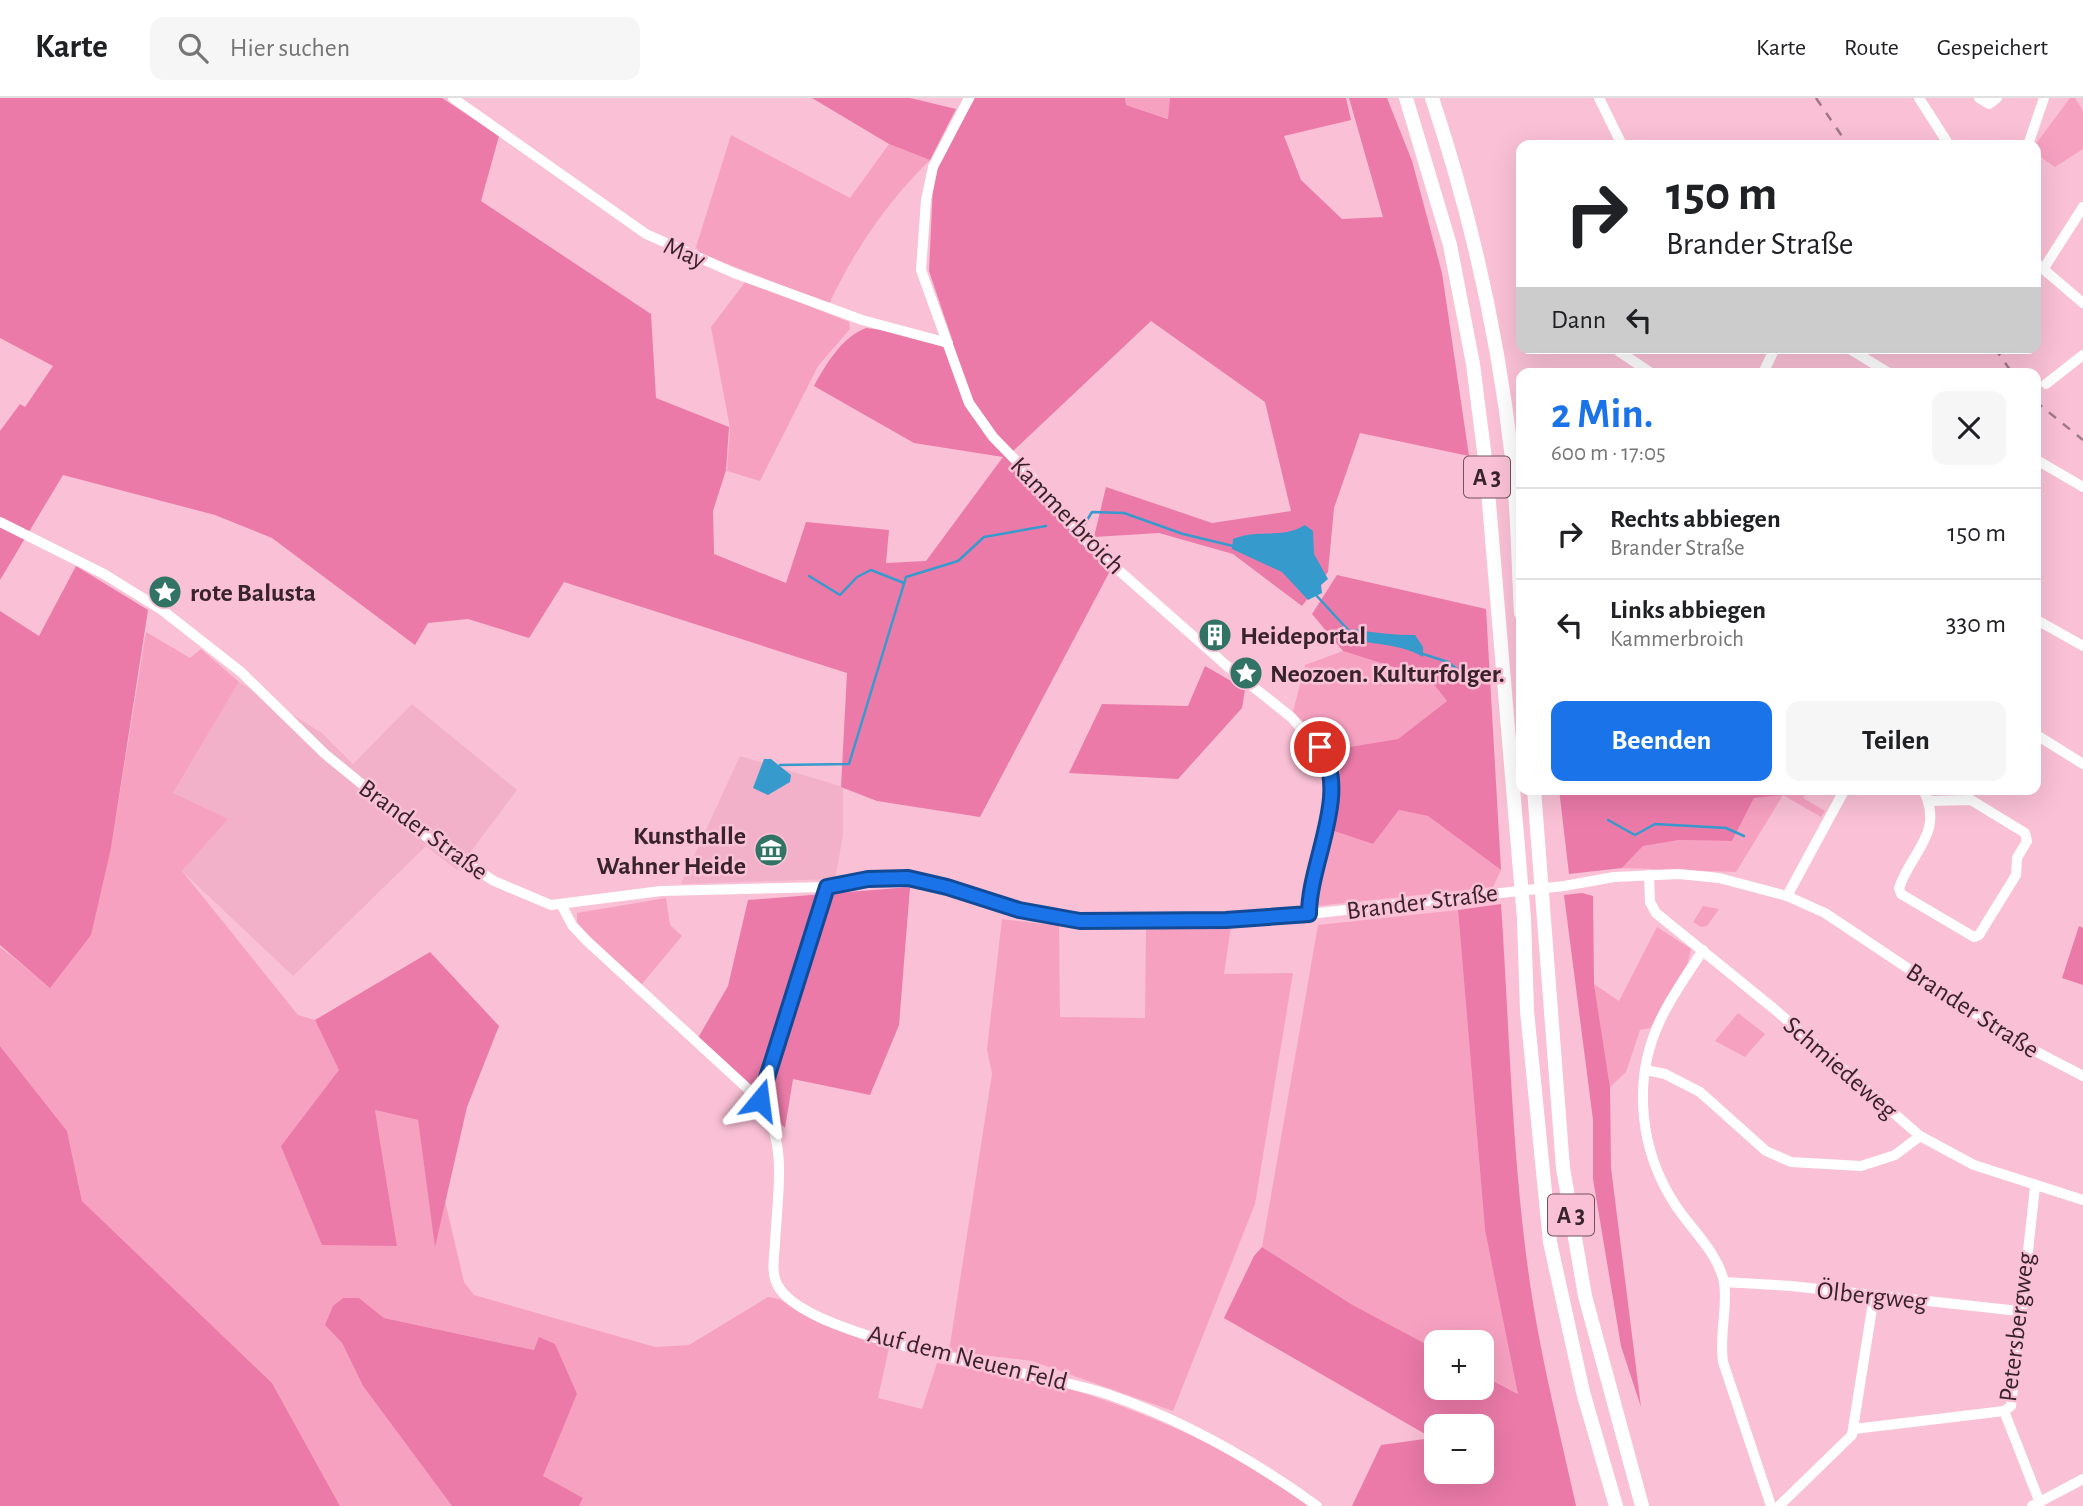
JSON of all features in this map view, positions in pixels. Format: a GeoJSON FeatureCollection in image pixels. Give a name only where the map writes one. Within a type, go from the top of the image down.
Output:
{"type":"FeatureCollection","features":[{"type":"Feature","properties":{"kind":"highway","name":"A 3"},"geometry":{"type":"LineString","coordinates":[[1406,98],[1450,245],[1474,364],[1486,467],[1524,919],[1527,1011],[1550,1242],[1583,1392],[1616,1506]]}},
{"type":"Feature","properties":{"kind":"highway","name":"A 3"},"geometry":{"type":"LineString","coordinates":[[1433,98],[1474,238],[1498,362],[1512,459],[1516,527]]}},
{"type":"Feature","properties":{"kind":"highway","name":"A 3"},"geometry":{"type":"LineString","coordinates":[[1534,795],[1563,1168],[1585,1296],[1642,1506]]}},
{"type":"Feature","properties":{"kind":"street","name":"May"},"geometry":{"type":"LineString","coordinates":[[453,98],[646,234],[734,273],[862,320],[948,343]]}},
{"type":"Feature","properties":{"kind":"street","name":"Kammerbroich"},"geometry":{"type":"LineString","coordinates":[[969,98],[933,167],[923,230],[921,270],[969,403],[985,428],[1089,544],[1227,666],[1291,717],[1329,760],[1332,774],[1331,797],[1309,891],[1309,914]]}},
{"type":"Feature","properties":{"kind":"street"},"geometry":{"type":"LineString","coordinates":[[1599,98],[1620,140]]}},
{"type":"Feature","properties":{"kind":"street"},"geometry":{"type":"LineString","coordinates":[[1919,98],[1946,140]]}},
{"type":"Feature","properties":{"kind":"street"},"geometry":{"type":"LineString","coordinates":[[1979,98],[1989,104],[1997,98]]}},
{"type":"Feature","properties":{"kind":"street"},"geometry":{"type":"LineString","coordinates":[[2030,140],[2044,98]]}},
{"type":"Feature","properties":{"kind":"street"},"geometry":{"type":"LineString","coordinates":[[2041,263],[2080,216],[2083,207]]}},
{"type":"Feature","properties":{"kind":"street"},"geometry":{"type":"LineString","coordinates":[[2041,267],[2083,303]]}},
{"type":"Feature","properties":{"kind":"street"},"geometry":{"type":"LineString","coordinates":[[1623,354],[1644,368]]}},
{"type":"Feature","properties":{"kind":"street"},"geometry":{"type":"LineString","coordinates":[[1858,354],[1881,368]]}},
{"type":"Feature","properties":{"kind":"street"},"geometry":{"type":"LineString","coordinates":[[2046,384],[2083,355]]}},
{"type":"Feature","properties":{"kind":"street"},"geometry":{"type":"LineString","coordinates":[[2041,462],[2083,487]]}},
{"type":"Feature","properties":{"kind":"street","name":"Brander Straße"},"geometry":{"type":"LineString","coordinates":[[0,522],[104,574],[162,610],[241,673],[325,754],[452,857],[541,902],[562,906],[661,891],[827,887],[868,879],[908,878],[941,885],[1019,910],[1080,921],[1226,920],[1309,914],[1649,875],[1719,878],[1787,896],[1825,914],[2018,1042],[2083,1076]]}},
{"type":"Feature","properties":{"kind":"street"},"geometry":{"type":"LineString","coordinates":[[2041,622],[2083,646]]}},
{"type":"Feature","properties":{"kind":"street"},"geometry":{"type":"LineString","coordinates":[[2041,738],[2083,764]]}},
{"type":"Feature","properties":{"kind":"street"},"geometry":{"type":"LineString","coordinates":[[1787,896],[1842,795]]}},
{"type":"Feature","properties":{"kind":"street"},"geometry":{"type":"LineString","coordinates":[[1926,795],[1929,801],[1930,830],[1899,888],[1901,894],[1974,937],[1979,935],[2016,875],[2017,858],[2027,841],[2025,833],[1971,800],[1929,801]]}},
{"type":"Feature","properties":{"kind":"street","name":"Schmiedeweg"},"geometry":{"type":"LineString","coordinates":[[1649,875],[1652,907],[1920,1136],[1974,1165],[2035,1187],[2083,1200]]}},
{"type":"Feature","properties":{"kind":"street"},"geometry":{"type":"LineString","coordinates":[[760,1100],[827,887]]}},
{"type":"Feature","properties":{"kind":"street","name":"Auf dem Neuen Feld"},"geometry":{"type":"LineString","coordinates":[[562,906],[572,925],[586,940],[760,1100],[770,1116],[779,1145],[775,1278],[792,1303],[822,1319],[909,1348],[1071,1382],[1160,1414],[1206,1436],[1317,1506]]}},
{"type":"Feature","properties":{"kind":"street"},"geometry":{"type":"LineString","coordinates":[[1703,950],[1658,1024],[1646,1070],[1642,1100],[1646,1138],[1655,1167],[1677,1208],[1710,1251],[1724,1283],[1720,1344],[1723,1362],[1771,1506]]}},
{"type":"Feature","properties":{"kind":"street"},"geometry":{"type":"LineString","coordinates":[[1646,1070],[1665,1074],[1700,1092],[1766,1151],[1791,1162],[1861,1166],[1895,1155],[1920,1136]]}},
{"type":"Feature","properties":{"kind":"street","name":"Petersbergweg"},"geometry":{"type":"LineString","coordinates":[[2035,1187],[2019,1311],[2011,1406],[2004,1411],[2036,1504]]}},
{"type":"Feature","properties":{"kind":"street","name":"Ölbergweg"},"geometry":{"type":"LineString","coordinates":[[1724,1283],[1791,1286],[2019,1311]]}},
{"type":"Feature","properties":{"kind":"street"},"geometry":{"type":"LineString","coordinates":[[1779,1506],[1848,1441],[1854,1429],[1874,1296]]}},
{"type":"Feature","properties":{"kind":"street"},"geometry":{"type":"LineString","coordinates":[[1854,1429],[2004,1411]]}},
{"type":"Feature","properties":{"kind":"street"},"geometry":{"type":"LineString","coordinates":[[2036,1504],[2083,1479]]}},
{"type":"Feature","properties":{"kind":"shaded area"},"geometry":{"type":"Polygon","coordinates":[[[0,98],[442,98],[499,136],[481,201],[651,314],[656,398],[729,427],[726,470],[713,511],[714,554],[786,583],[806,522],[889,530],[886,563],[926,561],[1003,457],[914,443],[814,386],[829,360],[842,345],[866,328],[952,339],[929,271],[933,186],[938,163],[975,98],[1125,98],[1126,105],[1168,119],[1170,98],[1346,98],[1351,120],[1284,136],[1301,180],[1342,219],[1383,217],[1349,98],[1387,98],[1412,161],[1442,273],[1469,456],[1360,433],[1334,508],[1328,572],[1302,606],[1233,554],[1159,533],[1094,537],[1106,487],[1212,523],[1291,511],[1265,402],[1151,321],[1013,451],[1111,569],[980,817],[877,801],[841,787],[847,673],[564,582],[529,638],[468,619],[428,623],[415,645],[272,538],[215,515],[63,475],[0,580],[0,431],[20,404],[25,407],[53,366],[0,338],[0,98]]]}},
{"type":"Feature","properties":{"kind":"shaded area"},"geometry":{"type":"Polygon","coordinates":[[[812,98],[910,98],[956,109],[930,160],[889,144],[812,98]]]}},
{"type":"Feature","properties":{"kind":"shaded area"},"geometry":{"type":"Polygon","coordinates":[[[1125,98],[1170,98],[1169,119],[1126,105],[1125,98]]]}},
{"type":"Feature","properties":{"kind":"shaded area"},"geometry":{"type":"Polygon","coordinates":[[[2070,98],[2075,98],[2083,111],[2083,149],[2055,167],[2041,157],[2041,140],[2039,140],[2070,98]]]}},
{"type":"Feature","properties":{"kind":"shaded area"},"geometry":{"type":"Polygon","coordinates":[[[731,135],[850,198],[889,144],[930,160],[900,192],[873,227],[829,304],[700,253],[696,247],[731,135]]]}},
{"type":"Feature","properties":{"kind":"shaded area"},"geometry":{"type":"Polygon","coordinates":[[[746,281],[849,322],[850,329],[818,366],[760,481],[727,471],[730,428],[711,327],[746,281]]]}},
{"type":"Feature","properties":{"kind":"shaded area"},"geometry":{"type":"Polygon","coordinates":[[[76,566],[148,610],[111,848],[91,935],[50,988],[0,945],[0,611],[39,636],[76,566]]]}},
{"type":"Feature","properties":{"kind":"shaded area"},"geometry":{"type":"Polygon","coordinates":[[[1337,575],[1486,609],[1501,870],[1428,816],[1399,810],[1373,844],[1331,830],[1343,748],[1398,739],[1447,701],[1425,673],[1400,669],[1343,651],[1312,614],[1337,575]]]}},
{"type":"Feature","properties":{"kind":"shaded area"},"geometry":{"type":"Polygon","coordinates":[[[146,632],[190,658],[201,649],[239,682],[173,793],[228,819],[182,871],[298,1015],[315,1020],[340,1070],[281,1146],[397,1246],[375,1110],[418,1120],[435,1244],[445,1201],[464,1282],[474,1295],[655,1347],[689,1345],[768,1297],[779,1299],[821,1324],[889,1348],[878,1398],[922,1409],[937,1363],[1026,1377],[1101,1399],[1175,1428],[1246,1464],[1312,1506],[579,1506],[583,1498],[542,1477],[577,1394],[534,1350],[384,1318],[359,1298],[325,1325],[342,1343],[363,1386],[452,1506],[340,1506],[272,1383],[82,1201],[67,1131],[0,1046],[0,947],[50,987],[111,848],[146,632]]]}},
{"type":"Feature","properties":{"kind":"shaded area"},"geometry":{"type":"Polygon","coordinates":[[[1343,651],[1400,669],[1425,673],[1447,701],[1398,739],[1343,748],[1338,763],[1332,749],[1293,712],[1305,665],[1343,651]]]}},
{"type":"Feature","properties":{"kind":"shaded area"},"geometry":{"type":"Polygon","coordinates":[[[1205,666],[1245,689],[1242,708],[1178,779],[1069,773],[1102,704],[1188,706],[1205,666]]]}},
{"type":"Feature","properties":{"kind":"shaded area"},"geometry":{"type":"Polygon","coordinates":[[[239,682],[322,733],[353,764],[412,704],[517,790],[457,870],[426,846],[293,976],[182,871],[173,793],[239,682]]]}},
{"type":"Feature","properties":{"kind":"shaded area"},"geometry":{"type":"Polygon","coordinates":[[[740,756],[843,787],[843,836],[835,879],[681,884],[740,756]]]}},
{"type":"Feature","properties":{"kind":"shaded area"},"geometry":{"type":"Polygon","coordinates":[[[1560,795],[1783,795],[1754,798],[1732,841],[1679,840],[1643,846],[1622,868],[1569,874],[1560,795]]]}},
{"type":"Feature","properties":{"kind":"shaded area"},"geometry":{"type":"Polygon","coordinates":[[[1783,795],[1736,872],[1622,868],[1643,846],[1679,840],[1732,841],[1754,798],[1783,795]]]}},
{"type":"Feature","properties":{"kind":"shaded area"},"geometry":{"type":"Polygon","coordinates":[[[1783,795],[1805,795],[1803,798],[1825,811],[1821,817],[1783,795]]]}},
{"type":"Feature","properties":{"kind":"shaded area"},"geometry":{"type":"Polygon","coordinates":[[[1399,810],[1428,816],[1501,870],[1493,887],[1317,906],[1331,830],[1373,844],[1399,810]]]}},
{"type":"Feature","properties":{"kind":"shaded area"},"geometry":{"type":"Polygon","coordinates":[[[910,887],[899,1025],[870,1095],[793,1079],[785,1128],[698,1038],[728,986],[748,900],[910,887]]]}},
{"type":"Feature","properties":{"kind":"shaded area"},"geometry":{"type":"Polygon","coordinates":[[[1582,893],[1593,896],[1594,984],[1610,1087],[1611,1168],[1641,1407],[1621,1346],[1593,1179],[1593,1120],[1564,895],[1582,893]]]}},
{"type":"Feature","properties":{"kind":"shaded area"},"geometry":{"type":"Polygon","coordinates":[[[666,898],[670,925],[682,936],[641,985],[577,927],[577,913],[666,898]]]}},
{"type":"Feature","properties":{"kind":"shaded area"},"geometry":{"type":"Polygon","coordinates":[[[1501,904],[1516,1154],[1526,1254],[1542,1354],[1576,1506],[1352,1506],[1381,1445],[1424,1439],[1424,1484],[1494,1484],[1494,1414],[1424,1414],[1424,1433],[1224,1318],[1254,1256],[1262,1247],[1351,1304],[1424,1343],[1424,1400],[1494,1400],[1494,1381],[1518,1394],[1485,1230],[1458,910],[1501,904]]]}},
{"type":"Feature","properties":{"kind":"shaded area"},"geometry":{"type":"Polygon","coordinates":[[[1703,906],[1719,909],[1707,926],[1701,927],[1693,922],[1703,906]]]}},
{"type":"Feature","properties":{"kind":"shaded area"},"geometry":{"type":"Polygon","coordinates":[[[1458,910],[1485,1230],[1519,1394],[1494,1381],[1494,1330],[1424,1330],[1424,1343],[1351,1304],[1262,1247],[1318,925],[1458,910]]]}},
{"type":"Feature","properties":{"kind":"shaded area"},"geometry":{"type":"Polygon","coordinates":[[[1002,919],[1059,926],[1060,1017],[1145,1018],[1146,928],[1231,926],[1224,974],[1293,973],[1255,1204],[1173,1411],[1032,1361],[949,1351],[992,1074],[987,1049],[1002,919]]]}},
{"type":"Feature","properties":{"kind":"shaded area"},"geometry":{"type":"Polygon","coordinates":[[[2079,926],[2083,928],[2083,985],[2062,978],[2079,926]]]}},
{"type":"Feature","properties":{"kind":"shaded area"},"geometry":{"type":"Polygon","coordinates":[[[1657,927],[1691,949],[1688,962],[1650,1028],[1640,1030],[1626,1072],[1610,1087],[1594,984],[1619,1001],[1657,927]]]}},
{"type":"Feature","properties":{"kind":"shaded area"},"geometry":{"type":"Polygon","coordinates":[[[430,952],[499,1026],[467,1107],[435,1247],[418,1120],[375,1110],[397,1246],[322,1245],[281,1146],[339,1070],[315,1020],[430,952]]]}},
{"type":"Feature","properties":{"kind":"shaded area"},"geometry":{"type":"Polygon","coordinates":[[[1738,1013],[1765,1034],[1745,1057],[1715,1041],[1738,1013]]]}},
{"type":"Feature","properties":{"kind":"shaded area"},"geometry":{"type":"Polygon","coordinates":[[[0,1046],[67,1131],[82,1201],[272,1383],[340,1506],[0,1506],[0,1046]]]}},
{"type":"Feature","properties":{"kind":"shaded area"},"geometry":{"type":"Polygon","coordinates":[[[343,1298],[359,1298],[384,1318],[534,1350],[539,1337],[555,1344],[577,1394],[543,1476],[583,1498],[579,1506],[452,1506],[363,1386],[342,1343],[325,1325],[333,1306],[343,1298]]]}},
{"type":"Feature","properties":{"kind":"water"},"geometry":{"type":"Polygon","coordinates":[[[1305,525],[1313,531],[1314,554],[1328,579],[1321,585],[1322,593],[1308,600],[1282,572],[1232,549],[1233,539],[1252,534],[1287,532],[1305,525]]]}},
{"type":"Feature","properties":{"kind":"water"},"geometry":{"type":"Polygon","coordinates":[[[1354,629],[1415,635],[1423,647],[1423,657],[1405,649],[1351,638],[1354,629]]]}},
{"type":"Feature","properties":{"kind":"water"},"geometry":{"type":"Polygon","coordinates":[[[764,759],[771,759],[791,775],[790,782],[768,795],[753,788],[764,759]]]}},
{"type":"Feature","properties":{"kind":"waterway"},"geometry":{"type":"LineString","coordinates":[[1084,525],[1092,512],[1124,513],[1183,534],[1233,546]]}},
{"type":"Feature","properties":{"kind":"waterway"},"geometry":{"type":"LineString","coordinates":[[780,765],[849,764],[906,577],[958,561],[984,537],[1046,526]]}},
{"type":"Feature","properties":{"kind":"waterway"},"geometry":{"type":"LineString","coordinates":[[809,576],[840,595],[857,577],[871,570],[904,583]]}},
{"type":"Feature","properties":{"kind":"waterway"},"geometry":{"type":"LineString","coordinates":[[1315,594],[1350,632],[1354,633]]}},
{"type":"Feature","properties":{"kind":"waterway"},"geometry":{"type":"LineString","coordinates":[[1420,653],[1448,662],[1463,674]]}},
{"type":"Feature","properties":{"kind":"waterway"},"geometry":{"type":"LineString","coordinates":[[1608,820],[1635,835],[1655,824],[1726,828],[1744,836]]}},
{"type":"Feature","properties":{"kind":"railway"},"geometry":{"type":"LineString","coordinates":[[1816,98],[1845,140]]}},
{"type":"Feature","properties":{"kind":"railway"},"geometry":{"type":"LineString","coordinates":[[1999,354],[2009,368]]}},
{"type":"Feature","properties":{"kind":"railway"},"geometry":{"type":"LineString","coordinates":[[2041,406],[2083,440]]}},
{"type":"Feature","properties":{"kind":"place","name":"rote Balusta"},"geometry":{"type":"Point","coordinates":[165,592]}},
{"type":"Feature","properties":{"kind":"place","name":"Heideportal"},"geometry":{"type":"Point","coordinates":[1215,635]}},
{"type":"Feature","properties":{"kind":"place","name":"Neozoen. Kulturfolger."},"geometry":{"type":"Point","coordinates":[1246,673]}},
{"type":"Feature","properties":{"kind":"place","name":"Kunsthalle Wahner Heide"},"geometry":{"type":"Point","coordinates":[771,850]}},
{"type":"Feature","properties":{"kind":"route"},"geometry":{"type":"LineString","coordinates":[[760,1100],[827,887],[868,879],[908,878],[931,882],[1019,910],[1080,921],[1226,920],[1309,914],[1309,891],[1331,797],[1332,774],[1329,760],[1320,747]]}}]}
